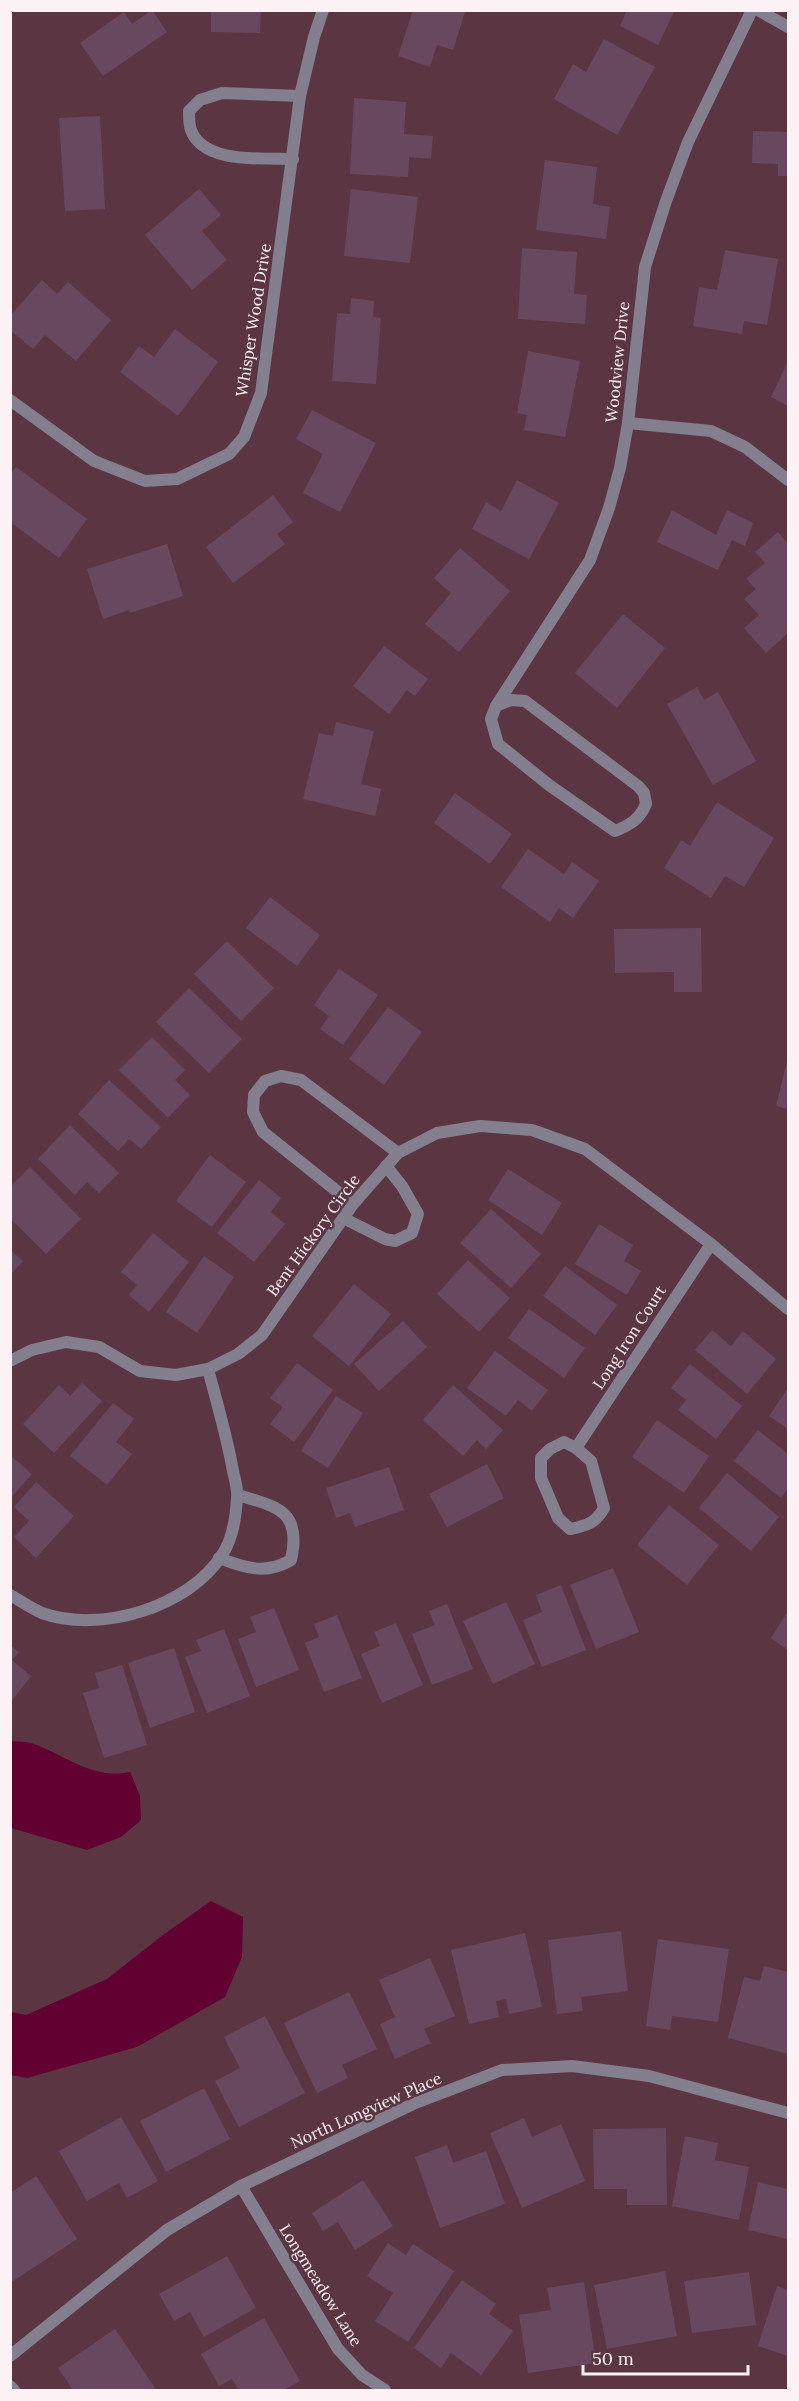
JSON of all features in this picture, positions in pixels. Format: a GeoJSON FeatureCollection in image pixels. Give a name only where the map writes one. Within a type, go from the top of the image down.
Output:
{"type":"FeatureCollection","features":[{"type":"Feature","properties":{"kind":"street","name":"Whisper Wood Drive"},"geometry":{"type":"LineString","coordinates":[[10,400],[94,461],[145,481],[177,479],[229,454],[244,436],[261,393],[300,96],[323,10]]}},
{"type":"Feature","properties":{"kind":"street","name":"Woodview Drive"},"geometry":{"type":"LineString","coordinates":[[496,706],[590,560],[609,508],[620,468],[628,423],[645,267],[688,142],[752,10]]}},
{"type":"Feature","properties":{"kind":"street"},"geometry":{"type":"LineString","coordinates":[[758,10],[789,27]]}},
{"type":"Feature","properties":{"kind":"street"},"geometry":{"type":"LineString","coordinates":[[292,159],[231,157],[205,149],[191,131],[189,111],[200,100],[222,93],[300,96]]}},
{"type":"Feature","properties":{"kind":"street"},"geometry":{"type":"LineString","coordinates":[[628,423],[711,431],[745,447],[789,480]]}},
{"type":"Feature","properties":{"kind":"street"},"geometry":{"type":"LineString","coordinates":[[511,700],[525,701],[638,786],[644,793],[646,804],[638,818],[630,825],[615,831],[549,785],[498,744],[490,719],[496,706],[511,700]]}},
{"type":"Feature","properties":{"kind":"street"},"geometry":{"type":"LineString","coordinates":[[353,1204],[263,1132],[253,1112],[254,1095],[265,1081],[281,1076],[301,1080],[398,1153]]}},
{"type":"Feature","properties":{"kind":"street","name":"Bent Hickory Circle"},"geometry":{"type":"LineString","coordinates":[[10,1361],[32,1350],[66,1342],[99,1347],[140,1371],[176,1375],[208,1369],[238,1354],[262,1335],[353,1204],[398,1153],[437,1133],[480,1126],[532,1130],[585,1149],[711,1244],[789,1310]]}},
{"type":"Feature","properties":{"kind":"street"},"geometry":{"type":"LineString","coordinates":[[343,1218],[385,1239],[395,1241],[412,1233],[418,1214],[402,1186],[386,1166]]}},
{"type":"Feature","properties":{"kind":"street","name":"Long Iron Court"},"geometry":{"type":"LineString","coordinates":[[576,1448],[711,1244]]}},
{"type":"Feature","properties":{"kind":"street"},"geometry":{"type":"LineString","coordinates":[[10,1595],[42,1613],[82,1621],[124,1616],[171,1600],[202,1580],[219,1558],[234,1525],[238,1495],[208,1369]]}},
{"type":"Feature","properties":{"kind":"street"},"geometry":{"type":"LineString","coordinates":[[564,1442],[576,1448],[591,1461],[604,1508],[598,1519],[584,1526],[570,1528],[558,1518],[541,1478],[541,1458],[550,1449],[564,1442]]}},
{"type":"Feature","properties":{"kind":"street"},"geometry":{"type":"LineString","coordinates":[[219,1558],[248,1569],[279,1568],[291,1560],[295,1540],[292,1523],[282,1511],[238,1495]]}},
{"type":"Feature","properties":{"kind":"street","name":"North Longview Place"},"geometry":{"type":"LineString","coordinates":[[10,2356],[167,2230],[241,2186],[413,2104],[502,2070],[572,2066],[649,2076],[789,2113]]}},
{"type":"Feature","properties":{"kind":"street","name":"Longmeadow Lane"},"geometry":{"type":"LineString","coordinates":[[241,2186],[338,2349],[362,2375],[385,2391]]}},
{"type":"Feature","properties":{"kind":"street"},"geometry":{"type":"LineString","coordinates":[[10,2386],[14,2391]]}},
{"type":"Feature","properties":{"kind":"shaded area"},"geometry":{"type":"Polygon","coordinates":[[[11,1741],[34,1744],[92,1770],[117,1774],[130,1772],[140,1796],[141,1820],[121,1837],[87,1850],[11,1828],[11,1741]]]}},
{"type":"Feature","properties":{"kind":"shaded area"},"geometry":{"type":"Polygon","coordinates":[[[211,1901],[243,1917],[242,1957],[225,1997],[137,2047],[27,2078],[11,2075],[11,2012],[26,2015],[107,1979],[211,1901]]]}},
{"type":"Feature","properties":{"kind":"building"},"geometry":{"type":"Polygon","coordinates":[[[152,10],[167,32],[103,76],[80,43],[124,12],[132,24],[152,10]]]}},
{"type":"Feature","properties":{"kind":"building"},"geometry":{"type":"Polygon","coordinates":[[[211,10],[261,10],[260,33],[211,32],[211,10]]]}},
{"type":"Feature","properties":{"kind":"building"},"geometry":{"type":"Polygon","coordinates":[[[413,10],[465,12],[453,50],[437,45],[430,67],[398,56],[413,10]]]}},
{"type":"Feature","properties":{"kind":"building"},"geometry":{"type":"Polygon","coordinates":[[[627,10],[675,10],[658,45],[620,26],[627,10]]]}},
{"type":"Feature","properties":{"kind":"building"},"geometry":{"type":"Polygon","coordinates":[[[604,39],[655,67],[617,135],[554,99],[573,64],[586,72],[604,39]]]}},
{"type":"Feature","properties":{"kind":"building"},"geometry":{"type":"Polygon","coordinates":[[[354,98],[406,102],[404,134],[433,136],[431,159],[409,157],[408,177],[350,174],[354,98]]]}},
{"type":"Feature","properties":{"kind":"building"},"geometry":{"type":"Polygon","coordinates":[[[100,116],[105,209],[65,211],[59,118],[100,116]]]}},
{"type":"Feature","properties":{"kind":"building"},"geometry":{"type":"Polygon","coordinates":[[[753,131],[788,132],[788,176],[778,176],[778,164],[752,163],[753,131]]]}},
{"type":"Feature","properties":{"kind":"building"},"geometry":{"type":"Polygon","coordinates":[[[545,160],[597,167],[593,204],[610,207],[606,239],[536,230],[545,160]]]}},
{"type":"Feature","properties":{"kind":"building"},"geometry":{"type":"Polygon","coordinates":[[[199,189],[221,215],[202,231],[227,260],[192,290],[145,235],[199,189]]]}},
{"type":"Feature","properties":{"kind":"building"},"geometry":{"type":"Polygon","coordinates":[[[351,189],[418,197],[410,263],[344,256],[351,189]]]}},
{"type":"Feature","properties":{"kind":"building"},"geometry":{"type":"Polygon","coordinates":[[[522,248],[577,252],[574,294],[587,295],[585,324],[518,319],[522,248]]]}},
{"type":"Feature","properties":{"kind":"building"},"geometry":{"type":"Polygon","coordinates":[[[725,250],[778,259],[767,325],[744,321],[742,334],[693,326],[699,287],[717,290],[725,250]]]}},
{"type":"Feature","properties":{"kind":"building"},"geometry":{"type":"Polygon","coordinates":[[[42,280],[57,294],[68,282],[111,320],[76,361],[45,335],[33,349],[10,330],[10,316],[42,280]]]}},
{"type":"Feature","properties":{"kind":"building"},"geometry":{"type":"Polygon","coordinates":[[[351,298],[374,301],[373,317],[381,318],[376,384],[332,381],[337,313],[350,314],[351,298]]]}},
{"type":"Feature","properties":{"kind":"building"},"geometry":{"type":"Polygon","coordinates":[[[175,329],[218,362],[178,416],[120,372],[139,346],[154,357],[175,329]]]}},
{"type":"Feature","properties":{"kind":"building"},"geometry":{"type":"Polygon","coordinates":[[[528,351],[580,361],[565,437],[524,430],[527,415],[517,413],[528,351]]]}},
{"type":"Feature","properties":{"kind":"building"},"geometry":{"type":"Polygon","coordinates":[[[788,361],[788,406],[771,397],[788,361]]]}},
{"type":"Feature","properties":{"kind":"building"},"geometry":{"type":"Polygon","coordinates":[[[312,410],[376,443],[340,512],[303,493],[323,454],[296,439],[312,410]]]}},
{"type":"Feature","properties":{"kind":"building"},"geometry":{"type":"Polygon","coordinates":[[[16,467],[87,519],[59,558],[10,522],[10,474],[16,467]]]}},
{"type":"Feature","properties":{"kind":"building"},"geometry":{"type":"Polygon","coordinates":[[[517,480],[559,503],[529,559],[472,529],[486,502],[501,511],[517,480]]]}},
{"type":"Feature","properties":{"kind":"building"},"geometry":{"type":"Polygon","coordinates":[[[273,495],[293,522],[277,534],[285,544],[233,583],[206,547],[273,495]]]}},
{"type":"Feature","properties":{"kind":"building"},"geometry":{"type":"Polygon","coordinates":[[[672,510],[716,535],[727,510],[753,523],[745,546],[732,540],[718,570],[657,542],[672,510]]]}},
{"type":"Feature","properties":{"kind":"building"},"geometry":{"type":"Polygon","coordinates":[[[778,532],[788,544],[788,633],[766,653],[744,628],[759,615],[744,599],[756,589],[746,579],[765,563],[755,552],[778,532]]]}},
{"type":"Feature","properties":{"kind":"building"},"geometry":{"type":"Polygon","coordinates":[[[167,544],[183,596],[103,619],[87,569],[167,544]]]}},
{"type":"Feature","properties":{"kind":"building"},"geometry":{"type":"Polygon","coordinates":[[[460,548],[510,591],[459,652],[425,624],[451,593],[434,578],[460,548]]]}},
{"type":"Feature","properties":{"kind":"building"},"geometry":{"type":"Polygon","coordinates":[[[623,614],[665,648],[617,708],[575,673],[623,614]]]}},
{"type":"Feature","properties":{"kind":"building"},"geometry":{"type":"Polygon","coordinates":[[[384,646],[428,679],[415,696],[407,690],[389,714],[353,686],[384,646]]]}},
{"type":"Feature","properties":{"kind":"building"},"geometry":{"type":"Polygon","coordinates":[[[697,687],[704,700],[718,692],[756,761],[713,785],[667,704],[697,687]]]}},
{"type":"Feature","properties":{"kind":"building"},"geometry":{"type":"Polygon","coordinates":[[[336,722],[374,731],[361,784],[381,789],[375,816],[303,799],[319,733],[333,736],[336,722]]]}},
{"type":"Feature","properties":{"kind":"building"},"geometry":{"type":"Polygon","coordinates":[[[455,793],[512,834],[490,864],[434,823],[455,793]]]}},
{"type":"Feature","properties":{"kind":"building"},"geometry":{"type":"Polygon","coordinates":[[[717,802],[774,838],[744,887],[725,876],[711,898],[664,868],[681,840],[690,846],[717,802]]]}},
{"type":"Feature","properties":{"kind":"building"},"geometry":{"type":"Polygon","coordinates":[[[528,849],[564,874],[572,862],[599,881],[573,918],[559,908],[550,922],[501,887],[528,849]]]}},
{"type":"Feature","properties":{"kind":"building"},"geometry":{"type":"Polygon","coordinates":[[[270,897],[320,935],[297,966],[246,928],[270,897]]]}},
{"type":"Feature","properties":{"kind":"building"},"geometry":{"type":"Polygon","coordinates":[[[701,928],[702,992],[674,992],[674,972],[615,973],[614,929],[701,928]]]}},
{"type":"Feature","properties":{"kind":"building"},"geometry":{"type":"Polygon","coordinates":[[[227,941],[274,988],[241,1021],[194,974],[227,941]]]}},
{"type":"Feature","properties":{"kind":"building"},"geometry":{"type":"Polygon","coordinates":[[[339,969],[378,995],[343,1045],[320,1029],[329,1016],[314,1005],[339,969]]]}},
{"type":"Feature","properties":{"kind":"building"},"geometry":{"type":"Polygon","coordinates":[[[189,988],[242,1039],[209,1073],[156,1022],[189,988]]]}},
{"type":"Feature","properties":{"kind":"building"},"geometry":{"type":"Polygon","coordinates":[[[388,1007],[422,1032],[384,1085],[349,1059],[388,1007]]]}},
{"type":"Feature","properties":{"kind":"building"},"geometry":{"type":"Polygon","coordinates":[[[152,1037],[185,1070],[175,1080],[190,1095],[168,1118],[119,1070],[152,1037]]]}},
{"type":"Feature","properties":{"kind":"building"},"geometry":{"type":"Polygon","coordinates":[[[788,1057],[788,1109],[776,1106],[788,1057]]]}},
{"type":"Feature","properties":{"kind":"building"},"geometry":{"type":"Polygon","coordinates":[[[109,1080],[161,1127],[141,1149],[129,1139],[118,1151],[78,1114],[109,1080]]]}},
{"type":"Feature","properties":{"kind":"building"},"geometry":{"type":"Polygon","coordinates":[[[70,1125],[119,1173],[99,1193],[87,1182],[75,1195],[38,1159],[70,1125]]]}},
{"type":"Feature","properties":{"kind":"building"},"geometry":{"type":"Polygon","coordinates":[[[210,1155],[246,1182],[212,1227],[176,1201],[210,1155]]]}},
{"type":"Feature","properties":{"kind":"building"},"geometry":{"type":"Polygon","coordinates":[[[30,1167],[81,1219],[46,1254],[10,1218],[10,1187],[30,1167]]]}},
{"type":"Feature","properties":{"kind":"building"},"geometry":{"type":"Polygon","coordinates":[[[508,1169],[562,1203],[542,1235],[488,1200],[508,1169]]]}},
{"type":"Feature","properties":{"kind":"building"},"geometry":{"type":"Polygon","coordinates":[[[259,1180],[281,1198],[271,1212],[285,1224],[254,1262],[217,1233],[259,1180]]]}},
{"type":"Feature","properties":{"kind":"building"},"geometry":{"type":"Polygon","coordinates":[[[491,1209],[541,1254],[511,1288],[460,1243],[491,1209]]]}},
{"type":"Feature","properties":{"kind":"building"},"geometry":{"type":"Polygon","coordinates":[[[599,1224],[633,1245],[624,1261],[641,1271],[627,1295],[575,1264],[599,1224]]]}},
{"type":"Feature","properties":{"kind":"building"},"geometry":{"type":"Polygon","coordinates":[[[153,1233],[189,1262],[149,1312],[129,1295],[137,1285],[121,1272],[153,1233]]]}},
{"type":"Feature","properties":{"kind":"building"},"geometry":{"type":"Polygon","coordinates":[[[10,1250],[23,1261],[10,1275],[10,1250]]]}},
{"type":"Feature","properties":{"kind":"building"},"geometry":{"type":"Polygon","coordinates":[[[204,1256],[234,1277],[197,1333],[166,1312],[204,1256]]]}},
{"type":"Feature","properties":{"kind":"building"},"geometry":{"type":"Polygon","coordinates":[[[468,1260],[510,1298],[479,1332],[437,1294],[468,1260]]]}},
{"type":"Feature","properties":{"kind":"building"},"geometry":{"type":"Polygon","coordinates":[[[565,1266],[617,1305],[595,1335],[543,1296],[565,1266]]]}},
{"type":"Feature","properties":{"kind":"building"},"geometry":{"type":"Polygon","coordinates":[[[354,1284],[391,1314],[349,1366],[312,1336],[354,1284]]]}},
{"type":"Feature","properties":{"kind":"building"},"geometry":{"type":"Polygon","coordinates":[[[529,1309],[585,1348],[564,1378],[508,1338],[529,1309]]]}},
{"type":"Feature","properties":{"kind":"building"},"geometry":{"type":"Polygon","coordinates":[[[403,1321],[427,1347],[379,1391],[354,1364],[403,1321]]]}},
{"type":"Feature","properties":{"kind":"building"},"geometry":{"type":"Polygon","coordinates":[[[712,1330],[731,1346],[743,1331],[776,1359],[747,1394],[695,1350],[712,1330]]]}},
{"type":"Feature","properties":{"kind":"building"},"geometry":{"type":"Polygon","coordinates":[[[495,1351],[548,1390],[532,1411],[518,1400],[506,1416],[467,1388],[495,1351]]]}},
{"type":"Feature","properties":{"kind":"building"},"geometry":{"type":"Polygon","coordinates":[[[297,1363],[333,1390],[294,1442],[270,1424],[283,1407],[270,1398],[297,1363]]]}},
{"type":"Feature","properties":{"kind":"building"},"geometry":{"type":"Polygon","coordinates":[[[690,1364],[742,1406],[716,1439],[678,1410],[686,1400],[671,1388],[690,1364]]]}},
{"type":"Feature","properties":{"kind":"building"},"geometry":{"type":"Polygon","coordinates":[[[82,1383],[102,1401],[54,1453],[23,1424],[59,1385],[70,1396],[82,1383]]]}},
{"type":"Feature","properties":{"kind":"building"},"geometry":{"type":"Polygon","coordinates":[[[453,1385],[503,1430],[486,1449],[477,1440],[463,1456],[423,1420],[453,1385]]]}},
{"type":"Feature","properties":{"kind":"building"},"geometry":{"type":"Polygon","coordinates":[[[788,1388],[788,1429],[769,1416],[788,1388]]]}},
{"type":"Feature","properties":{"kind":"building"},"geometry":{"type":"Polygon","coordinates":[[[336,1396],[363,1413],[328,1468],[301,1451],[336,1396]]]}},
{"type":"Feature","properties":{"kind":"building"},"geometry":{"type":"Polygon","coordinates":[[[113,1403],[134,1419],[116,1442],[132,1454],[107,1485],[70,1456],[113,1403]]]}},
{"type":"Feature","properties":{"kind":"building"},"geometry":{"type":"Polygon","coordinates":[[[657,1420],[709,1456],[684,1493],[632,1457],[657,1420]]]}},
{"type":"Feature","properties":{"kind":"building"},"geometry":{"type":"Polygon","coordinates":[[[758,1430],[788,1454],[788,1488],[781,1498],[734,1461],[758,1430]]]}},
{"type":"Feature","properties":{"kind":"building"},"geometry":{"type":"Polygon","coordinates":[[[10,1455],[32,1474],[10,1499],[10,1455]]]}},
{"type":"Feature","properties":{"kind":"building"},"geometry":{"type":"Polygon","coordinates":[[[487,1464],[504,1498],[447,1527],[429,1494],[487,1464]]]}},
{"type":"Feature","properties":{"kind":"building"},"geometry":{"type":"Polygon","coordinates":[[[389,1467],[404,1510],[355,1527],[350,1513],[336,1518],[326,1488],[389,1467]]]}},
{"type":"Feature","properties":{"kind":"building"},"geometry":{"type":"Polygon","coordinates":[[[727,1473],[779,1517],[751,1551],[699,1508],[727,1473]]]}},
{"type":"Feature","properties":{"kind":"building"},"geometry":{"type":"Polygon","coordinates":[[[36,1482],[74,1516],[36,1558],[14,1537],[29,1521],[14,1507],[36,1482]]]}},
{"type":"Feature","properties":{"kind":"building"},"geometry":{"type":"Polygon","coordinates":[[[669,1505],[719,1545],[687,1585],[637,1545],[669,1505]]]}},
{"type":"Feature","properties":{"kind":"building"},"geometry":{"type":"Polygon","coordinates":[[[613,1568],[639,1632],[596,1649],[570,1585],[613,1568]]]}},
{"type":"Feature","properties":{"kind":"building"},"geometry":{"type":"Polygon","coordinates":[[[561,1585],[586,1650],[542,1667],[523,1620],[542,1612],[536,1595],[561,1585]]]}},
{"type":"Feature","properties":{"kind":"building"},"geometry":{"type":"Polygon","coordinates":[[[506,1602],[535,1664],[493,1684],[463,1621],[506,1602]]]}},
{"type":"Feature","properties":{"kind":"building"},"geometry":{"type":"Polygon","coordinates":[[[447,1604],[473,1669],[432,1685],[412,1634],[435,1625],[429,1611],[447,1604]]]}},
{"type":"Feature","properties":{"kind":"building"},"geometry":{"type":"Polygon","coordinates":[[[274,1608],[299,1670],[256,1687],[238,1639],[256,1632],[250,1617],[274,1608]]]}},
{"type":"Feature","properties":{"kind":"building"},"geometry":{"type":"Polygon","coordinates":[[[788,1611],[788,1650],[771,1638],[788,1611]]]}},
{"type":"Feature","properties":{"kind":"building"},"geometry":{"type":"Polygon","coordinates":[[[337,1615],[362,1678],[324,1692],[305,1643],[319,1637],[314,1624],[337,1615]]]}},
{"type":"Feature","properties":{"kind":"building"},"geometry":{"type":"Polygon","coordinates":[[[396,1623],[423,1685],[382,1703],[361,1654],[380,1646],[374,1632],[396,1623]]]}},
{"type":"Feature","properties":{"kind":"building"},"geometry":{"type":"Polygon","coordinates":[[[224,1629],[250,1696],[207,1713],[185,1657],[201,1651],[196,1640],[224,1629]]]}},
{"type":"Feature","properties":{"kind":"building"},"geometry":{"type":"Polygon","coordinates":[[[10,1645],[19,1652],[12,1660],[31,1676],[10,1703],[10,1645]]]}},
{"type":"Feature","properties":{"kind":"building"},"geometry":{"type":"Polygon","coordinates":[[[174,1648],[195,1712],[150,1728],[128,1663],[174,1648]]]}},
{"type":"Feature","properties":{"kind":"building"},"geometry":{"type":"Polygon","coordinates":[[[122,1665],[147,1745],[104,1758],[83,1693],[99,1688],[95,1673],[122,1665]]]}},
{"type":"Feature","properties":{"kind":"building"},"geometry":{"type":"Polygon","coordinates":[[[621,1931],[628,1991],[581,1997],[583,2011],[557,2014],[548,1940],[621,1931]]]}},
{"type":"Feature","properties":{"kind":"building"},"geometry":{"type":"Polygon","coordinates":[[[525,1933],[542,2007],[509,2014],[506,1999],[496,2001],[499,2017],[469,2024],[451,1950],[525,1933]]]}},
{"type":"Feature","properties":{"kind":"building"},"geometry":{"type":"Polygon","coordinates":[[[658,1939],[729,1949],[718,2022],[672,2016],[670,2030],[646,2026],[658,1939]]]}},
{"type":"Feature","properties":{"kind":"building"},"geometry":{"type":"Polygon","coordinates":[[[430,1958],[455,2016],[424,2029],[431,2043],[395,2059],[380,2024],[395,2017],[379,1980],[430,1958]]]}},
{"type":"Feature","properties":{"kind":"building"},"geometry":{"type":"Polygon","coordinates":[[[764,1966],[788,1972],[788,2054],[728,2038],[744,1977],[760,1981],[764,1966]]]}},
{"type":"Feature","properties":{"kind":"building"},"geometry":{"type":"Polygon","coordinates":[[[349,1992],[377,2049],[342,2065],[348,2078],[317,2093],[284,2023],[349,1992]]]}},
{"type":"Feature","properties":{"kind":"building"},"geometry":{"type":"Polygon","coordinates":[[[265,2016],[305,2093],[239,2127],[215,2081],[240,2068],[224,2037],[265,2016]]]}},
{"type":"Feature","properties":{"kind":"building"},"geometry":{"type":"Polygon","coordinates":[[[204,2088],[230,2139],[166,2172],[140,2121],[204,2088]]]}},
{"type":"Feature","properties":{"kind":"building"},"geometry":{"type":"Polygon","coordinates":[[[121,2117],[158,2181],[127,2198],[119,2183],[87,2201],[59,2151],[121,2117]]]}},
{"type":"Feature","properties":{"kind":"building"},"geometry":{"type":"Polygon","coordinates":[[[524,2118],[532,2137],[561,2124],[585,2181],[522,2208],[490,2133],[524,2118]]]}},
{"type":"Feature","properties":{"kind":"building"},"geometry":{"type":"Polygon","coordinates":[[[666,2128],[667,2205],[627,2205],[627,2189],[594,2189],[593,2129],[666,2128]]]}},
{"type":"Feature","properties":{"kind":"building"},"geometry":{"type":"Polygon","coordinates":[[[685,2136],[718,2143],[715,2160],[749,2167],[739,2220],[672,2206],[685,2136]]]}},
{"type":"Feature","properties":{"kind":"building"},"geometry":{"type":"Polygon","coordinates":[[[447,2145],[453,2163],[486,2151],[505,2204],[440,2228],[415,2157],[447,2145]]]}},
{"type":"Feature","properties":{"kind":"building"},"geometry":{"type":"Polygon","coordinates":[[[36,2176],[77,2239],[10,2283],[10,2193],[36,2176]]]}},
{"type":"Feature","properties":{"kind":"building"},"geometry":{"type":"Polygon","coordinates":[[[363,2180],[393,2226],[355,2250],[338,2222],[323,2231],[312,2213],[363,2180]]]}},
{"type":"Feature","properties":{"kind":"building"},"geometry":{"type":"Polygon","coordinates":[[[758,2182],[788,2189],[788,2239],[748,2230],[758,2182]]]}},
{"type":"Feature","properties":{"kind":"building"},"geometry":{"type":"Polygon","coordinates":[[[388,2243],[406,2255],[413,2244],[454,2271],[408,2342],[375,2321],[393,2293],[367,2276],[388,2243]]]}},
{"type":"Feature","properties":{"kind":"building"},"geometry":{"type":"Polygon","coordinates":[[[227,2256],[256,2308],[204,2337],[190,2312],[174,2321],[159,2294],[227,2256]]]}},
{"type":"Feature","properties":{"kind":"building"},"geometry":{"type":"Polygon","coordinates":[[[665,2271],[677,2336],[607,2349],[594,2285],[665,2271]]]}},
{"type":"Feature","properties":{"kind":"building"},"geometry":{"type":"Polygon","coordinates":[[[749,2272],[756,2325],[692,2333],[684,2281],[749,2272]]]}},
{"type":"Feature","properties":{"kind":"building"},"geometry":{"type":"Polygon","coordinates":[[[462,2280],[496,2304],[489,2314],[513,2331],[481,2375],[451,2353],[441,2368],[414,2348],[462,2280]]]}},
{"type":"Feature","properties":{"kind":"building"},"geometry":{"type":"Polygon","coordinates":[[[584,2282],[596,2363],[528,2373],[519,2315],[551,2310],[547,2288],[584,2282]]]}},
{"type":"Feature","properties":{"kind":"building"},"geometry":{"type":"Polygon","coordinates":[[[777,2286],[788,2290],[788,2356],[758,2346],[777,2286]]]}},
{"type":"Feature","properties":{"kind":"building"},"geometry":{"type":"Polygon","coordinates":[[[264,2318],[300,2381],[284,2390],[239,2390],[232,2379],[219,2386],[201,2354],[264,2318]]]}},
{"type":"Feature","properties":{"kind":"building"},"geometry":{"type":"Polygon","coordinates":[[[115,2329],[155,2388],[151,2390],[73,2390],[58,2368],[115,2329]]]}}]}
